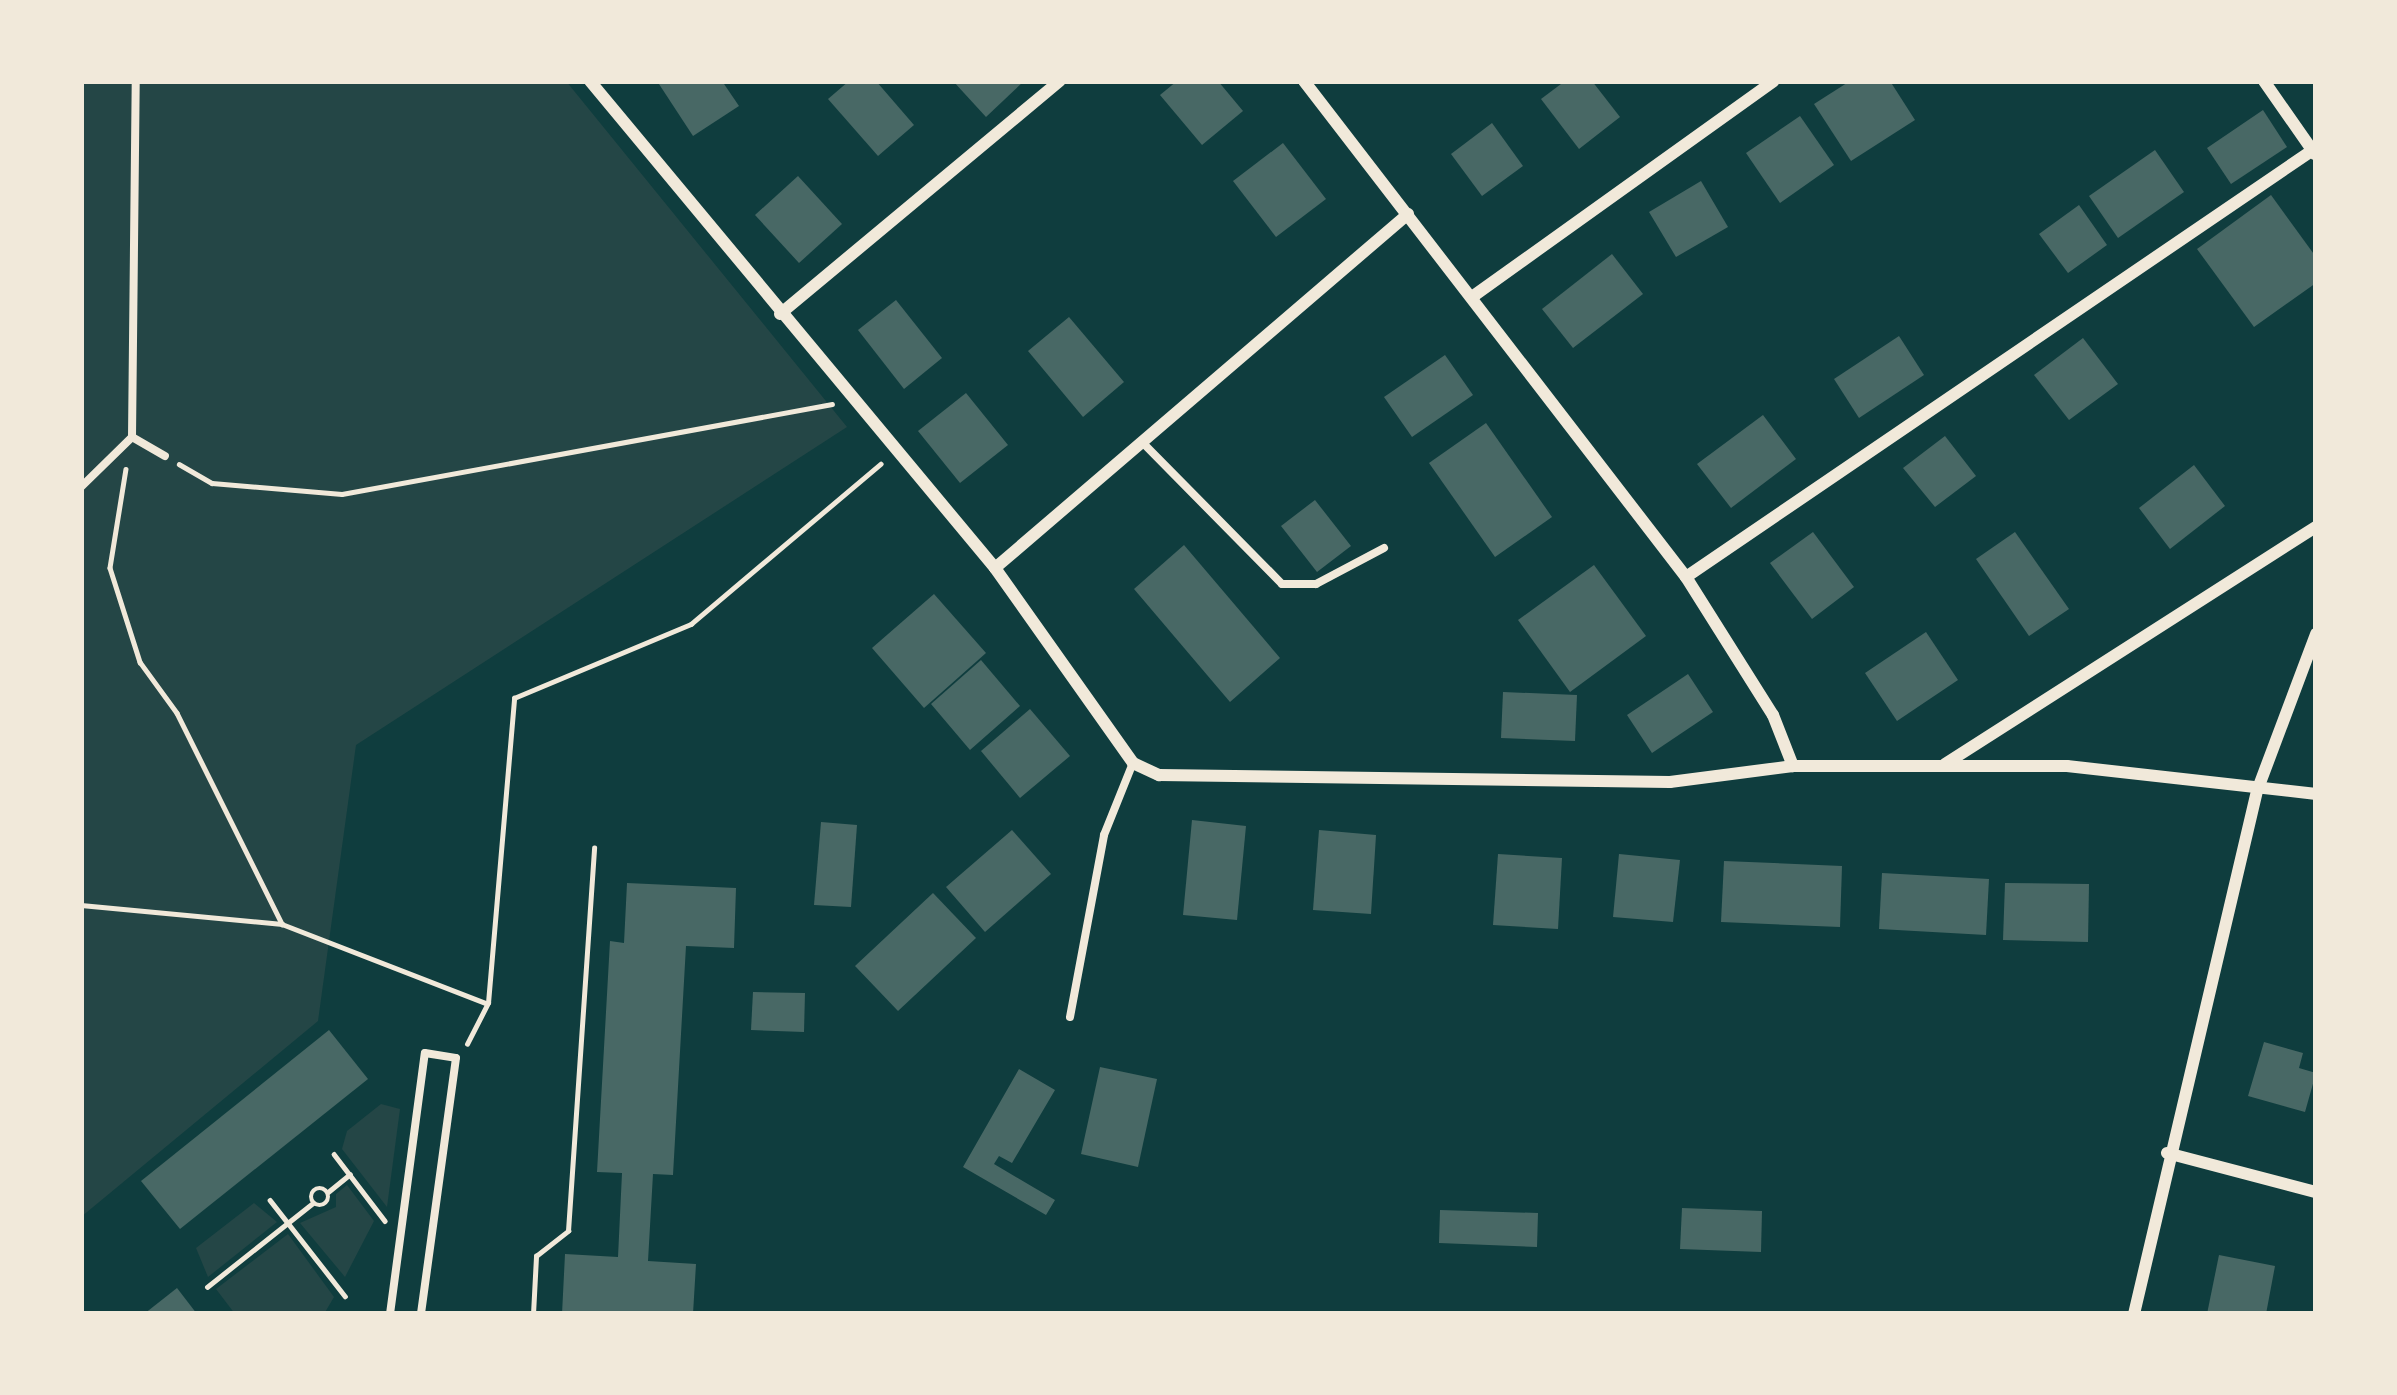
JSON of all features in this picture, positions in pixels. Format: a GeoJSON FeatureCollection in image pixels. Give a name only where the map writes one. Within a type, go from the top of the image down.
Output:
{"type":"FeatureCollection","features":[{"type":"Feature","properties":{"kind":"street"},"geometry":{"type":"LineString","coordinates":[[590,81],[995,568],[1133,763],[1189,780],[1647,782],[1793,766],[1944,764],[2206,776],[2257,791],[2316,794]]}},
{"type":"Feature","properties":{"kind":"street"},"geometry":{"type":"LineString","coordinates":[[781,314],[1060,81]]}},
{"type":"Feature","properties":{"kind":"street"},"geometry":{"type":"LineString","coordinates":[[1304,81],[1686,577],[1773,715],[1793,766]]}},
{"type":"Feature","properties":{"kind":"street"},"geometry":{"type":"LineString","coordinates":[[1686,577],[2314,152],[2264,81]]}},
{"type":"Feature","properties":{"kind":"street"},"geometry":{"type":"LineString","coordinates":[[1472,297],[1772,82]]}},
{"type":"Feature","properties":{"kind":"street"},"geometry":{"type":"LineString","coordinates":[[995,568],[1408,214]]}},
{"type":"Feature","properties":{"kind":"street"},"geometry":{"type":"LineString","coordinates":[[1944,764],[2316,527]]}},
{"type":"Feature","properties":{"kind":"street"},"geometry":{"type":"LineString","coordinates":[[2134,1314],[2168,1153],[2257,791],[2316,634]]}},
{"type":"Feature","properties":{"kind":"street"},"geometry":{"type":"LineString","coordinates":[[2168,1153],[2316,1192]]}},
{"type":"Feature","properties":{"kind":"lane"},"geometry":{"type":"LineString","coordinates":[[81,487],[132,436],[136,81]]}},
{"type":"Feature","properties":{"kind":"lane"},"geometry":{"type":"LineString","coordinates":[[132,436],[165,456]]}},
{"type":"Feature","properties":{"kind":"lane"},"geometry":{"type":"LineString","coordinates":[[1142,442],[1282,584],[1316,584],[1384,548]]}},
{"type":"Feature","properties":{"kind":"lane"},"geometry":{"type":"LineString","coordinates":[[1070,1018],[1104,835],[1133,763]]}},
{"type":"Feature","properties":{"kind":"lane"},"geometry":{"type":"LineString","coordinates":[[390,1314],[425,1053],[456,1058],[421,1314]]}},
{"type":"Feature","properties":{"kind":"path"},"geometry":{"type":"LineString","coordinates":[[165,456],[212,483],[342,494],[856,400]]}},
{"type":"Feature","properties":{"kind":"path"},"geometry":{"type":"LineString","coordinates":[[132,436],[110,568],[148,679],[176,712],[282,925]]}},
{"type":"Feature","properties":{"kind":"path"},"geometry":{"type":"LineString","coordinates":[[456,1058],[488,1004],[514,698],[691,624],[898,449]]}},
{"type":"Feature","properties":{"kind":"path"},"geometry":{"type":"LineString","coordinates":[[532,1314],[536,1256],[568,1231],[594,848]]}},
{"type":"Feature","properties":{"kind":"path"},"geometry":{"type":"LineString","coordinates":[[81,904],[282,925],[488,1004]]}},
{"type":"Feature","properties":{"kind":"path"},"geometry":{"type":"LineString","coordinates":[[334,1154],[387,1223]]}},
{"type":"Feature","properties":{"kind":"path"},"geometry":{"type":"LineString","coordinates":[[207,1287],[313,1203],[327,1204],[328,1192],[350,1174]]}},
{"type":"Feature","properties":{"kind":"path"},"geometry":{"type":"LineString","coordinates":[[313,1203],[314,1190],[328,1192]]}},
{"type":"Feature","properties":{"kind":"path"},"geometry":{"type":"LineString","coordinates":[[270,1200],[345,1296]]}},
{"type":"Feature","properties":{"kind":"shaded area"},"geometry":{"type":"Polygon","coordinates":[[[81,81],[566,81],[847,427],[356,745],[318,1021],[81,1217],[81,81]]]}},
{"type":"Feature","properties":{"kind":"shaded area"},"geometry":{"type":"Polygon","coordinates":[[[381,1104],[400,1109],[387,1207],[342,1149],[347,1131],[381,1104]]]}},
{"type":"Feature","properties":{"kind":"shaded area"},"geometry":{"type":"Polygon","coordinates":[[[347,1185],[374,1221],[345,1277],[300,1223],[336,1207],[336,1194],[347,1185]]]}},
{"type":"Feature","properties":{"kind":"shaded area"},"geometry":{"type":"Polygon","coordinates":[[[254,1203],[277,1222],[208,1277],[196,1248],[254,1203]]]}},
{"type":"Feature","properties":{"kind":"shaded area"},"geometry":{"type":"Polygon","coordinates":[[[288,1234],[334,1297],[324,1314],[235,1314],[216,1289],[288,1234]]]}},
{"type":"Feature","properties":{"kind":"building"},"geometry":{"type":"Polygon","coordinates":[[[657,81],[722,81],[739,106],[693,136],[657,81]]]}},
{"type":"Feature","properties":{"kind":"building"},"geometry":{"type":"Polygon","coordinates":[[[849,81],[876,81],[914,125],[878,156],[828,99],[849,81]]]}},
{"type":"Feature","properties":{"kind":"building"},"geometry":{"type":"Polygon","coordinates":[[[953,81],[1024,81],[986,117],[953,81]]]}},
{"type":"Feature","properties":{"kind":"building"},"geometry":{"type":"Polygon","coordinates":[[[1177,81],[1218,81],[1243,111],[1202,145],[1160,95],[1177,81]]]}},
{"type":"Feature","properties":{"kind":"building"},"geometry":{"type":"Polygon","coordinates":[[[1565,81],[1592,81],[1620,117],[1579,149],[1541,99],[1565,81]]]}},
{"type":"Feature","properties":{"kind":"building"},"geometry":{"type":"Polygon","coordinates":[[[1850,81],[1890,81],[1915,120],[1851,161],[1814,104],[1850,81]]]}},
{"type":"Feature","properties":{"kind":"building"},"geometry":{"type":"Polygon","coordinates":[[[2263,110],[2287,147],[2231,184],[2207,148],[2263,110]]]}},
{"type":"Feature","properties":{"kind":"building"},"geometry":{"type":"Polygon","coordinates":[[[1800,116],[1834,165],[1780,203],[1746,153],[1800,116]]]}},
{"type":"Feature","properties":{"kind":"building"},"geometry":{"type":"Polygon","coordinates":[[[1492,123],[1523,166],[1482,196],[1451,154],[1492,123]]]}},
{"type":"Feature","properties":{"kind":"building"},"geometry":{"type":"Polygon","coordinates":[[[1283,143],[1326,199],[1276,237],[1233,181],[1283,143]]]}},
{"type":"Feature","properties":{"kind":"building"},"geometry":{"type":"Polygon","coordinates":[[[2155,150],[2184,192],[2118,238],[2089,196],[2155,150]]]}},
{"type":"Feature","properties":{"kind":"building"},"geometry":{"type":"Polygon","coordinates":[[[798,176],[842,224],[799,263],[755,215],[798,176]]]}},
{"type":"Feature","properties":{"kind":"building"},"geometry":{"type":"Polygon","coordinates":[[[1701,181],[1728,227],[1676,257],[1649,212],[1701,181]]]}},
{"type":"Feature","properties":{"kind":"building"},"geometry":{"type":"Polygon","coordinates":[[[2271,195],[2316,257],[2316,283],[2254,327],[2197,249],[2271,195]]]}},
{"type":"Feature","properties":{"kind":"building"},"geometry":{"type":"Polygon","coordinates":[[[2079,205],[2107,245],[2068,273],[2039,234],[2079,205]]]}},
{"type":"Feature","properties":{"kind":"building"},"geometry":{"type":"Polygon","coordinates":[[[1612,254],[1643,294],[1573,348],[1542,309],[1612,254]]]}},
{"type":"Feature","properties":{"kind":"building"},"geometry":{"type":"Polygon","coordinates":[[[896,300],[942,358],[904,389],[858,330],[896,300]]]}},
{"type":"Feature","properties":{"kind":"building"},"geometry":{"type":"Polygon","coordinates":[[[1069,317],[1124,382],[1083,417],[1028,351],[1069,317]]]}},
{"type":"Feature","properties":{"kind":"building"},"geometry":{"type":"Polygon","coordinates":[[[1899,336],[1924,375],[1859,418],[1834,379],[1899,336]]]}},
{"type":"Feature","properties":{"kind":"building"},"geometry":{"type":"Polygon","coordinates":[[[2083,338],[2118,384],[2069,420],[2034,375],[2083,338]]]}},
{"type":"Feature","properties":{"kind":"building"},"geometry":{"type":"Polygon","coordinates":[[[1445,355],[1473,395],[1412,437],[1384,397],[1445,355]]]}},
{"type":"Feature","properties":{"kind":"building"},"geometry":{"type":"Polygon","coordinates":[[[966,393],[1008,445],[960,483],[918,431],[966,393]]]}},
{"type":"Feature","properties":{"kind":"building"},"geometry":{"type":"Polygon","coordinates":[[[1763,415],[1796,459],[1731,508],[1697,464],[1763,415]]]}},
{"type":"Feature","properties":{"kind":"building"},"geometry":{"type":"Polygon","coordinates":[[[1486,423],[1552,517],[1495,557],[1429,463],[1486,423]]]}},
{"type":"Feature","properties":{"kind":"building"},"geometry":{"type":"Polygon","coordinates":[[[1945,436],[1976,476],[1935,507],[1903,468],[1945,436]]]}},
{"type":"Feature","properties":{"kind":"building"},"geometry":{"type":"Polygon","coordinates":[[[2194,465],[2225,506],[2170,549],[2139,508],[2194,465]]]}},
{"type":"Feature","properties":{"kind":"building"},"geometry":{"type":"Polygon","coordinates":[[[1315,500],[1351,546],[1317,572],[1281,526],[1315,500]]]}},
{"type":"Feature","properties":{"kind":"building"},"geometry":{"type":"Polygon","coordinates":[[[1813,532],[1854,587],[1812,619],[1770,563],[1813,532]]]}},
{"type":"Feature","properties":{"kind":"building"},"geometry":{"type":"Polygon","coordinates":[[[2015,532],[2069,609],[2029,636],[1976,559],[2015,532]]]}},
{"type":"Feature","properties":{"kind":"building"},"geometry":{"type":"Polygon","coordinates":[[[1184,545],[1280,658],[1230,702],[1134,589],[1184,545]]]}},
{"type":"Feature","properties":{"kind":"building"},"geometry":{"type":"Polygon","coordinates":[[[1594,565],[1646,636],[1570,692],[1518,620],[1594,565]]]}},
{"type":"Feature","properties":{"kind":"building"},"geometry":{"type":"Polygon","coordinates":[[[934,594],[986,653],[924,708],[872,648],[934,594]]]}},
{"type":"Feature","properties":{"kind":"building"},"geometry":{"type":"Polygon","coordinates":[[[1926,632],[1958,680],[1897,721],[1865,673],[1926,632]]]}},
{"type":"Feature","properties":{"kind":"building"},"geometry":{"type":"Polygon","coordinates":[[[981,660],[1020,706],[970,750],[931,704],[981,660]]]}},
{"type":"Feature","properties":{"kind":"building"},"geometry":{"type":"Polygon","coordinates":[[[1688,674],[1713,712],[1652,753],[1627,715],[1688,674]]]}},
{"type":"Feature","properties":{"kind":"building"},"geometry":{"type":"Polygon","coordinates":[[[1503,692],[1577,695],[1575,741],[1501,738],[1503,692]]]}},
{"type":"Feature","properties":{"kind":"building"},"geometry":{"type":"Polygon","coordinates":[[[1030,709],[1070,756],[1020,798],[981,751],[1030,709]]]}},
{"type":"Feature","properties":{"kind":"building"},"geometry":{"type":"Polygon","coordinates":[[[1192,820],[1246,826],[1237,920],[1183,915],[1192,820]]]}},
{"type":"Feature","properties":{"kind":"building"},"geometry":{"type":"Polygon","coordinates":[[[821,822],[857,825],[851,907],[814,905],[821,822]]]}},
{"type":"Feature","properties":{"kind":"building"},"geometry":{"type":"Polygon","coordinates":[[[1012,830],[1051,874],[985,932],[946,887],[1012,830]]]}},
{"type":"Feature","properties":{"kind":"building"},"geometry":{"type":"Polygon","coordinates":[[[1319,830],[1376,835],[1371,914],[1313,910],[1319,830]]]}},
{"type":"Feature","properties":{"kind":"building"},"geometry":{"type":"Polygon","coordinates":[[[1498,854],[1562,858],[1558,929],[1493,925],[1498,854]]]}},
{"type":"Feature","properties":{"kind":"building"},"geometry":{"type":"Polygon","coordinates":[[[1619,854],[1680,860],[1673,922],[1613,917],[1619,854]]]}},
{"type":"Feature","properties":{"kind":"building"},"geometry":{"type":"Polygon","coordinates":[[[1724,861],[1842,866],[1840,927],[1721,922],[1724,861]]]}},
{"type":"Feature","properties":{"kind":"building"},"geometry":{"type":"Polygon","coordinates":[[[1882,873],[1989,879],[1986,935],[1879,929],[1882,873]]]}},
{"type":"Feature","properties":{"kind":"building"},"geometry":{"type":"Polygon","coordinates":[[[627,883],[736,888],[734,948],[686,946],[673,1175],[653,1174],[648,1261],[696,1264],[693,1314],[562,1314],[565,1254],[618,1257],[622,1173],[597,1172],[610,941],[624,943],[627,883]]]}},
{"type":"Feature","properties":{"kind":"building"},"geometry":{"type":"Polygon","coordinates":[[[2005,883],[2089,884],[2088,942],[2003,940],[2005,883]]]}},
{"type":"Feature","properties":{"kind":"building"},"geometry":{"type":"Polygon","coordinates":[[[933,893],[976,938],[898,1011],[855,966],[933,893]]]}},
{"type":"Feature","properties":{"kind":"building"},"geometry":{"type":"Polygon","coordinates":[[[753,992],[805,993],[804,1032],[751,1030],[753,992]]]}},
{"type":"Feature","properties":{"kind":"building"},"geometry":{"type":"Polygon","coordinates":[[[329,1030],[368,1079],[180,1229],[141,1181],[329,1030]]]}},
{"type":"Feature","properties":{"kind":"building"},"geometry":{"type":"Polygon","coordinates":[[[2264,1042],[2303,1053],[2299,1068],[2316,1073],[2305,1112],[2248,1096],[2264,1042]]]}},
{"type":"Feature","properties":{"kind":"building"},"geometry":{"type":"Polygon","coordinates":[[[1100,1067],[1157,1079],[1138,1167],[1081,1154],[1100,1067]]]}},
{"type":"Feature","properties":{"kind":"building"},"geometry":{"type":"Polygon","coordinates":[[[1019,1069],[1055,1090],[1012,1163],[999,1156],[994,1164],[1055,1200],[1046,1215],[963,1167],[1019,1069]]]}},
{"type":"Feature","properties":{"kind":"building"},"geometry":{"type":"Polygon","coordinates":[[[1682,1208],[1762,1211],[1761,1252],[1680,1249],[1682,1208]]]}},
{"type":"Feature","properties":{"kind":"building"},"geometry":{"type":"Polygon","coordinates":[[[1440,1210],[1538,1213],[1537,1247],[1439,1243],[1440,1210]]]}},
{"type":"Feature","properties":{"kind":"building"},"geometry":{"type":"Polygon","coordinates":[[[2219,1255],[2275,1266],[2266,1314],[2207,1314],[2219,1255]]]}},
{"type":"Feature","properties":{"kind":"building"},"geometry":{"type":"Polygon","coordinates":[[[177,1288],[197,1314],[144,1314],[177,1288]]]}}]}
